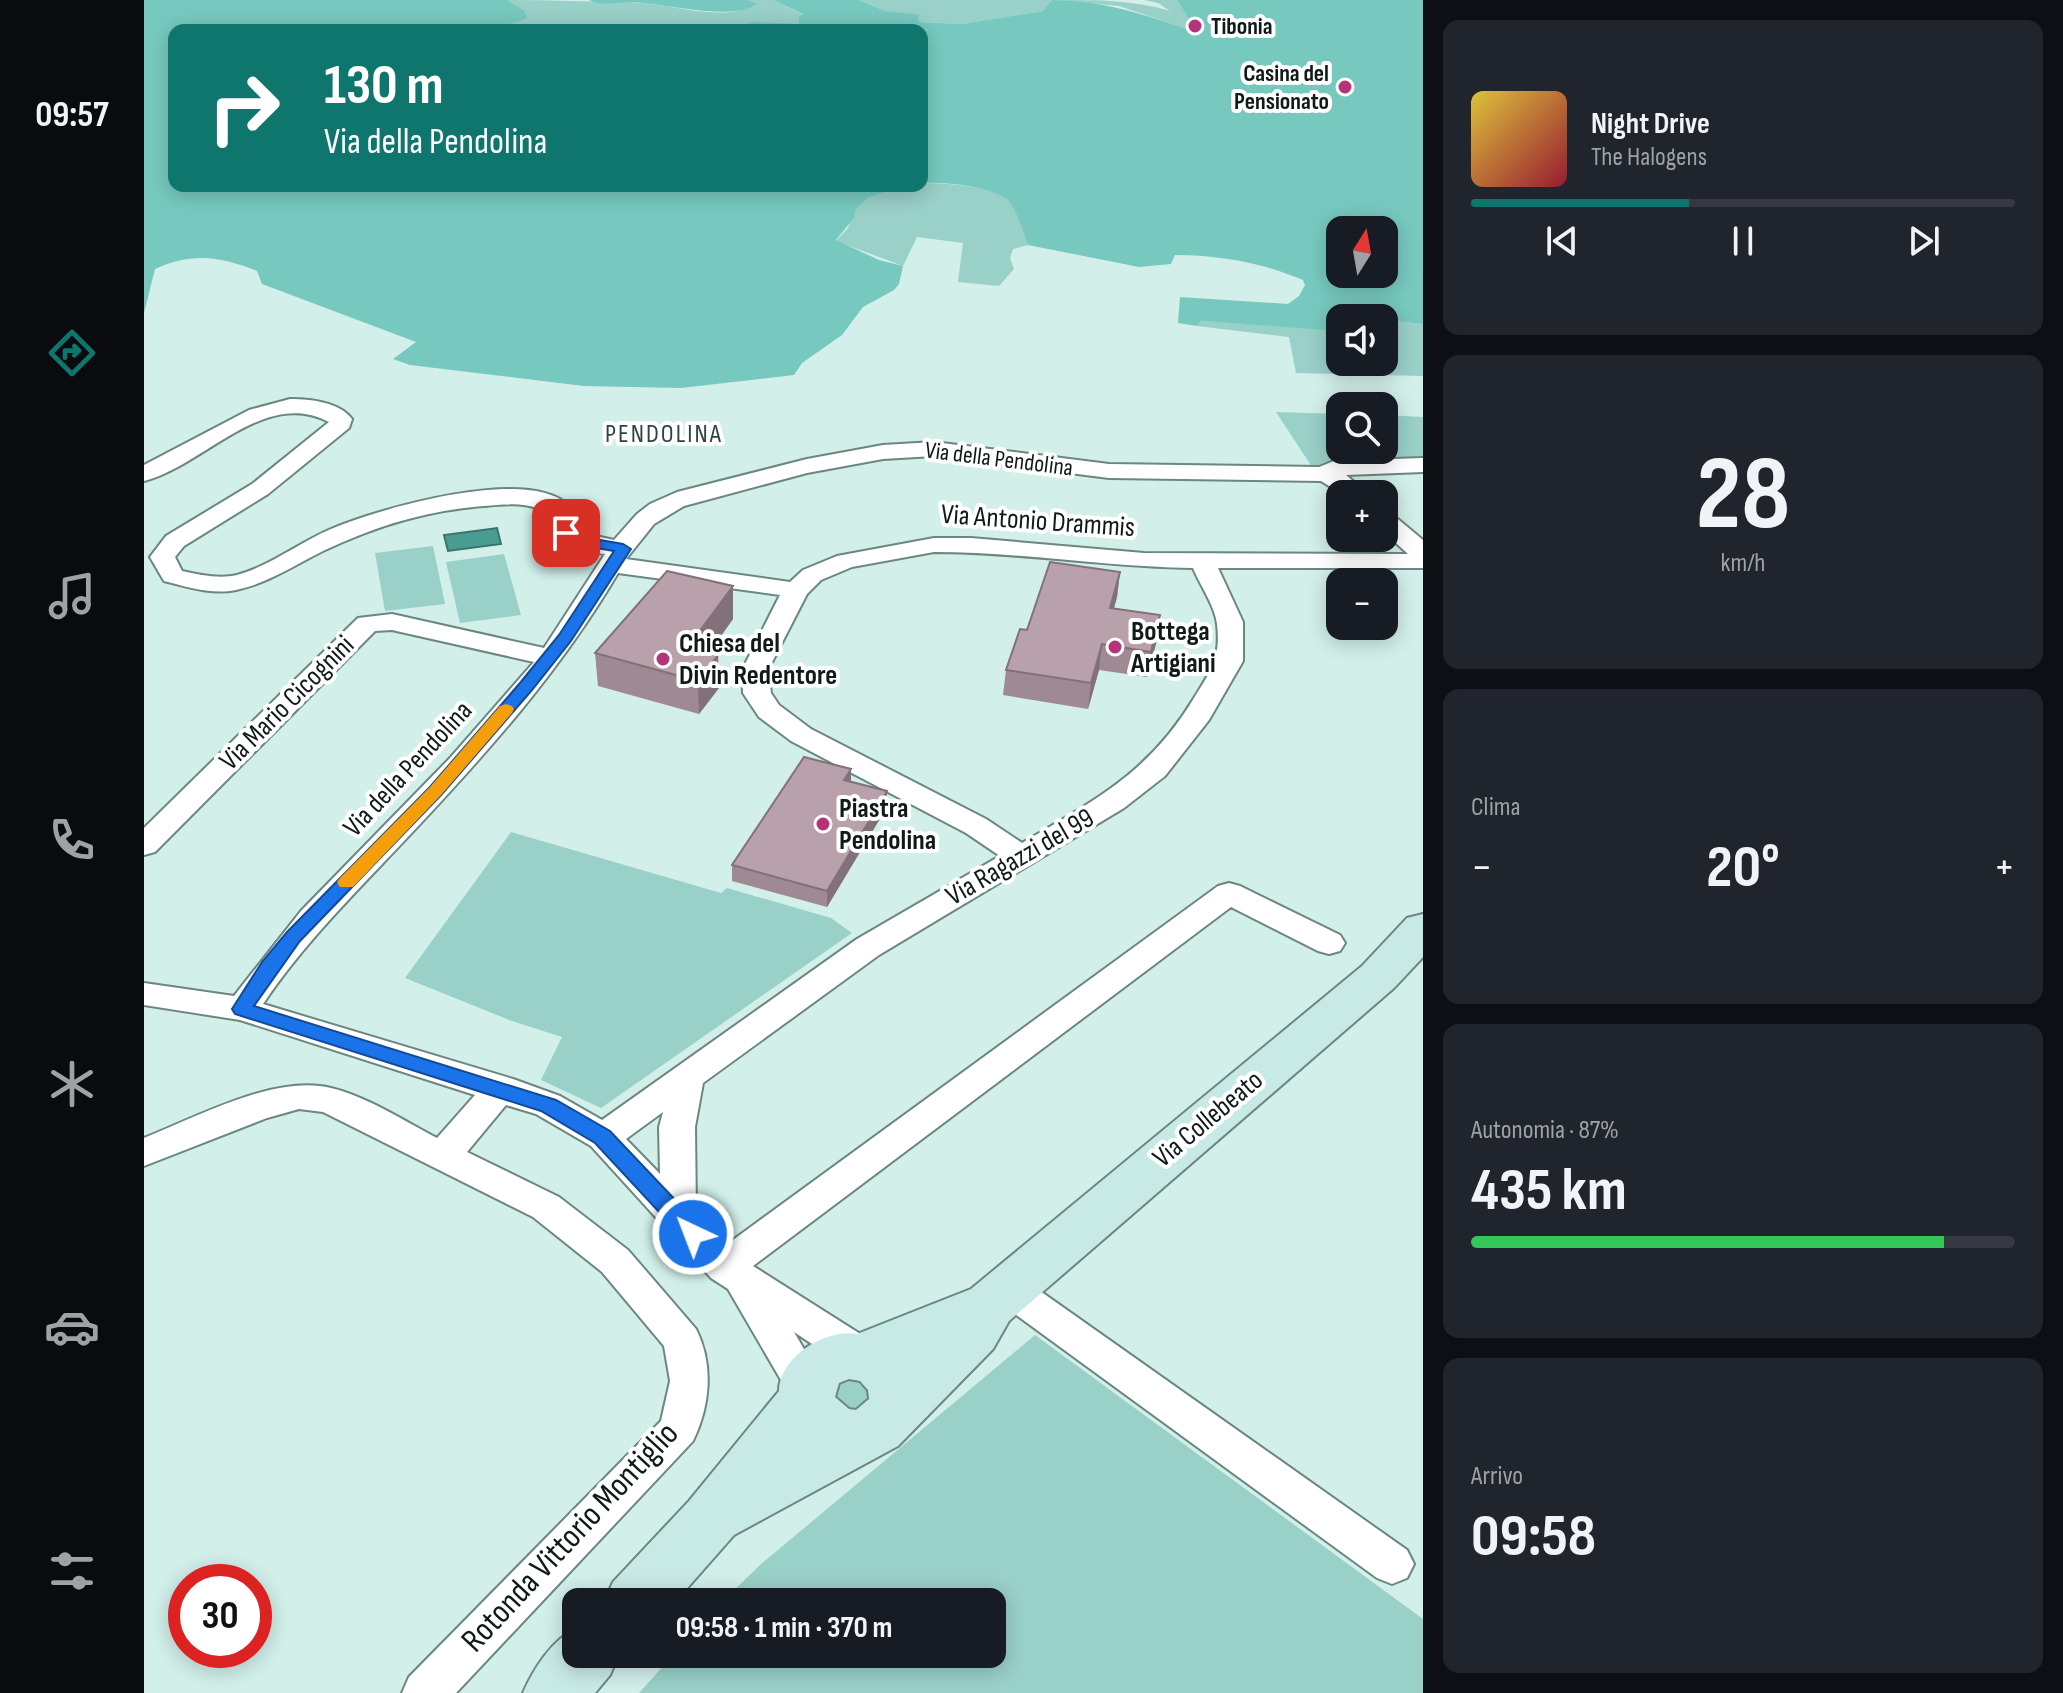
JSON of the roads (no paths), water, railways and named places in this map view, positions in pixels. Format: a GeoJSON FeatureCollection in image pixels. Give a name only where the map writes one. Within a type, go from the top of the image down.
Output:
{"type":"FeatureCollection","features":[{"type":"Feature","properties":{"kind":"street"},"geometry":{"type":"LineString","coordinates":[[144,474],[254,414],[276,406],[303,405],[329,411],[341,419],[338,428],[293,466],[175,541],[162,557],[173,576],[204,584],[236,583],[386,515],[418,506],[518,497],[545,500],[560,511],[562,528],[572,540],[618,557],[796,590]]}},
{"type":"Feature","properties":{"kind":"street","name":"Via della Pendolina"},"geometry":{"type":"LineString","coordinates":[[242,1009],[269,966],[294,936],[436,790],[565,638],[640,523],[659,509],[688,496],[776,473],[877,452],[934,449],[1060,467],[1170,474],[1324,474],[1334,468],[1423,465]]}},
{"type":"Feature","properties":{"kind":"street"},"geometry":{"type":"LineString","coordinates":[[1324,474],[1339,480]]}},
{"type":"Feature","properties":{"kind":"street"},"geometry":{"type":"LineString","coordinates":[[1398,531],[1417,547],[1423,560]]}},
{"type":"Feature","properties":{"kind":"street","name":"Via Antonio Drammis"},"geometry":{"type":"LineString","coordinates":[[1020,856],[976,826],[801,735],[769,711],[757,693],[755,670],[796,590],[812,575],[846,561],[934,545],[971,545],[1144,560],[1423,560]]}},
{"type":"Feature","properties":{"kind":"street","name":"Via Ragazzi del 99"},"geometry":{"type":"LineString","coordinates":[[603,1137],[868,947],[1114,802],[1155,770],[1195,720],[1230,661],[1230,622],[1202,560]]}},
{"type":"Feature","properties":{"kind":"street","name":"Via Mario Cicognini"},"geometry":{"type":"LineString","coordinates":[[144,845],[367,624],[392,622],[548,657]]}},
{"type":"Feature","properties":{"kind":"street"},"geometry":{"type":"LineString","coordinates":[[732,1271],[1229,893],[1329,943]]}},
{"type":"Feature","properties":{"kind":"street","name":"Via Collebeato"},"geometry":{"type":"LineString","coordinates":[[710,1520],[888,1418],[974,1333],[1000,1297],[1107,1203],[1378,977],[1423,929]]}},
{"type":"Feature","properties":{"kind":"street"},"geometry":{"type":"LineString","coordinates":[[144,994],[242,1009],[548,1105],[603,1137],[732,1271],[862,1356],[876,1361],[896,1381],[888,1418],[850,1435],[834,1431],[811,1413],[806,1394],[732,1271]]}},
{"type":"Feature","properties":{"kind":"street"},"geometry":{"type":"LineString","coordinates":[[678,1217],[677,1127],[687,1078]]}},
{"type":"Feature","properties":{"kind":"street"},"geometry":{"type":"LineString","coordinates":[[444,1154],[501,1088]]}},
{"type":"Feature","properties":{"kind":"street","name":"Rotonda Vittorio Montiglio"},"geometry":{"type":"LineString","coordinates":[[144,1152],[258,1107],[299,1096],[329,1100],[444,1154],[546,1207],[615,1261],[682,1340],[690,1381],[679,1429],[425,1693]]}},
{"type":"Feature","properties":{"kind":"street"},"geometry":{"type":"LineString","coordinates":[[1000,1297],[1392,1564]]}},
{"type":"Feature","properties":{"kind":"street","name":"Via Collebeato"},"geometry":{"type":"LineString","coordinates":[[862,1356],[1000,1297]]}},
{"type":"Feature","properties":{"kind":"street"},"geometry":{"type":"LineString","coordinates":[[806,1394],[820,1365],[847,1355],[862,1356]]}},
{"type":"Feature","properties":{"kind":"street","name":"Via Collebeato"},"geometry":{"type":"LineString","coordinates":[[648,1588],[710,1520],[806,1394]]}},
{"type":"Feature","properties":{"kind":"street"},"geometry":{"type":"LineString","coordinates":[[555,1693],[576,1668]]}},
{"type":"Feature","properties":{"kind":"place","name":"Tibonia"},"geometry":{"type":"Point","coordinates":[1195,26]}},
{"type":"Feature","properties":{"kind":"place","name":"Casina del Pensionato"},"geometry":{"type":"Point","coordinates":[1345,87]}},
{"type":"Feature","properties":{"kind":"place","name":"Bottega Artigiani"},"geometry":{"type":"Point","coordinates":[1115,647]}},
{"type":"Feature","properties":{"kind":"place","name":"Chiesa del Divin Redentore"},"geometry":{"type":"Point","coordinates":[663,659]}},
{"type":"Feature","properties":{"kind":"place","name":"Piastra Pendolina"},"geometry":{"type":"Point","coordinates":[823,824]}},
{"type":"Feature","properties":{"kind":"district","name":"PENDOLINA"},"geometry":{"type":"Point","coordinates":[664,434]}}]}
